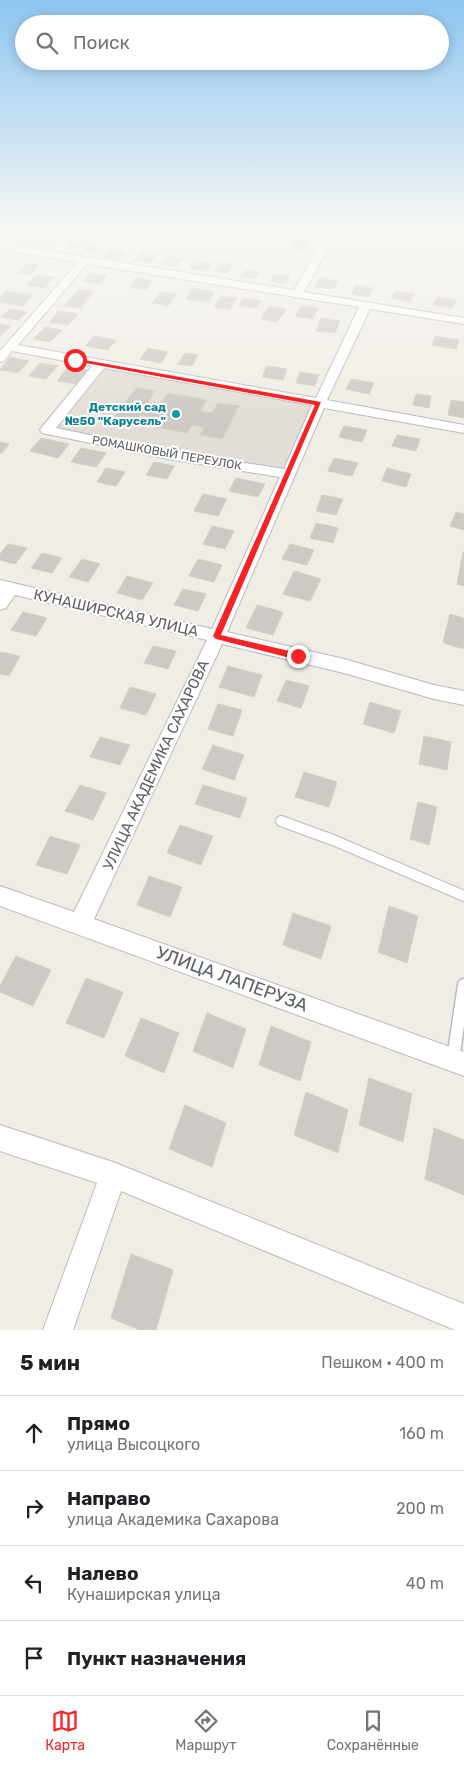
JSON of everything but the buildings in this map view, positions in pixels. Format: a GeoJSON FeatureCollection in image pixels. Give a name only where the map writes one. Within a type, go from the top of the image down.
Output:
{"type":"FeatureCollection","features":[{"type":"Feature","properties":{"kind":"street"},"geometry":{"type":"LineString","coordinates":[[0,358],[56,293]]}},
{"type":"Feature","properties":{"kind":"street"},"geometry":{"type":"LineString","coordinates":[[285,293],[464,321]]}},
{"type":"Feature","properties":{"kind":"street","name":"УЛИЦА АКАДЕМИКА САХАРОВА"},"geometry":{"type":"LineString","coordinates":[[80,924],[216,636],[319,404],[366,305]]}},
{"type":"Feature","properties":{"kind":"street"},"geometry":{"type":"LineString","coordinates":[[10,347],[464,430]]}},
{"type":"Feature","properties":{"kind":"street","name":"РОМАШКОВЫЙ ПЕРЕУЛОК"},"geometry":{"type":"LineString","coordinates":[[100,364],[47,430],[168,455],[288,474]]}},
{"type":"Feature","properties":{"kind":"street"},"geometry":{"type":"LineString","coordinates":[[0,604],[5,588]]}},
{"type":"Feature","properties":{"kind":"street","name":"КУНАШИРСКАЯ УЛИЦА"},"geometry":{"type":"LineString","coordinates":[[5,588],[344,666],[434,692],[464,698]]}},
{"type":"Feature","properties":{"kind":"street","name":"УЛИЦА ЛАПЕРУЗА"},"geometry":{"type":"LineString","coordinates":[[0,896],[458,1061]]}},
{"type":"Feature","properties":{"kind":"street"},"geometry":{"type":"LineString","coordinates":[[0,1138],[113,1175],[464,1319]]}},
{"type":"Feature","properties":{"kind":"street"},"geometry":{"type":"LineString","coordinates":[[58,1330],[113,1175]]}},
{"type":"Feature","properties":{"kind":"lane"},"geometry":{"type":"LineString","coordinates":[[281,821],[333,840],[464,896]]}},
{"type":"Feature","properties":{"kind":"lane"},"geometry":{"type":"LineString","coordinates":[[458,1061],[464,985]]}},
{"type":"Feature","properties":{"kind":"shaded area"},"geometry":{"type":"Polygon","coordinates":[[[102,366],[315,405],[285,472],[52,429],[102,366]]]}},
{"type":"Feature","properties":{"kind":"place","name":"Детский сад №50 \"Карусель\""},"geometry":{"type":"Point","coordinates":[176,414]}},
{"type":"Feature","properties":{"kind":"route"},"geometry":{"type":"LineString","coordinates":[[75,360],[319,404],[216,636],[298,656]]}}]}
